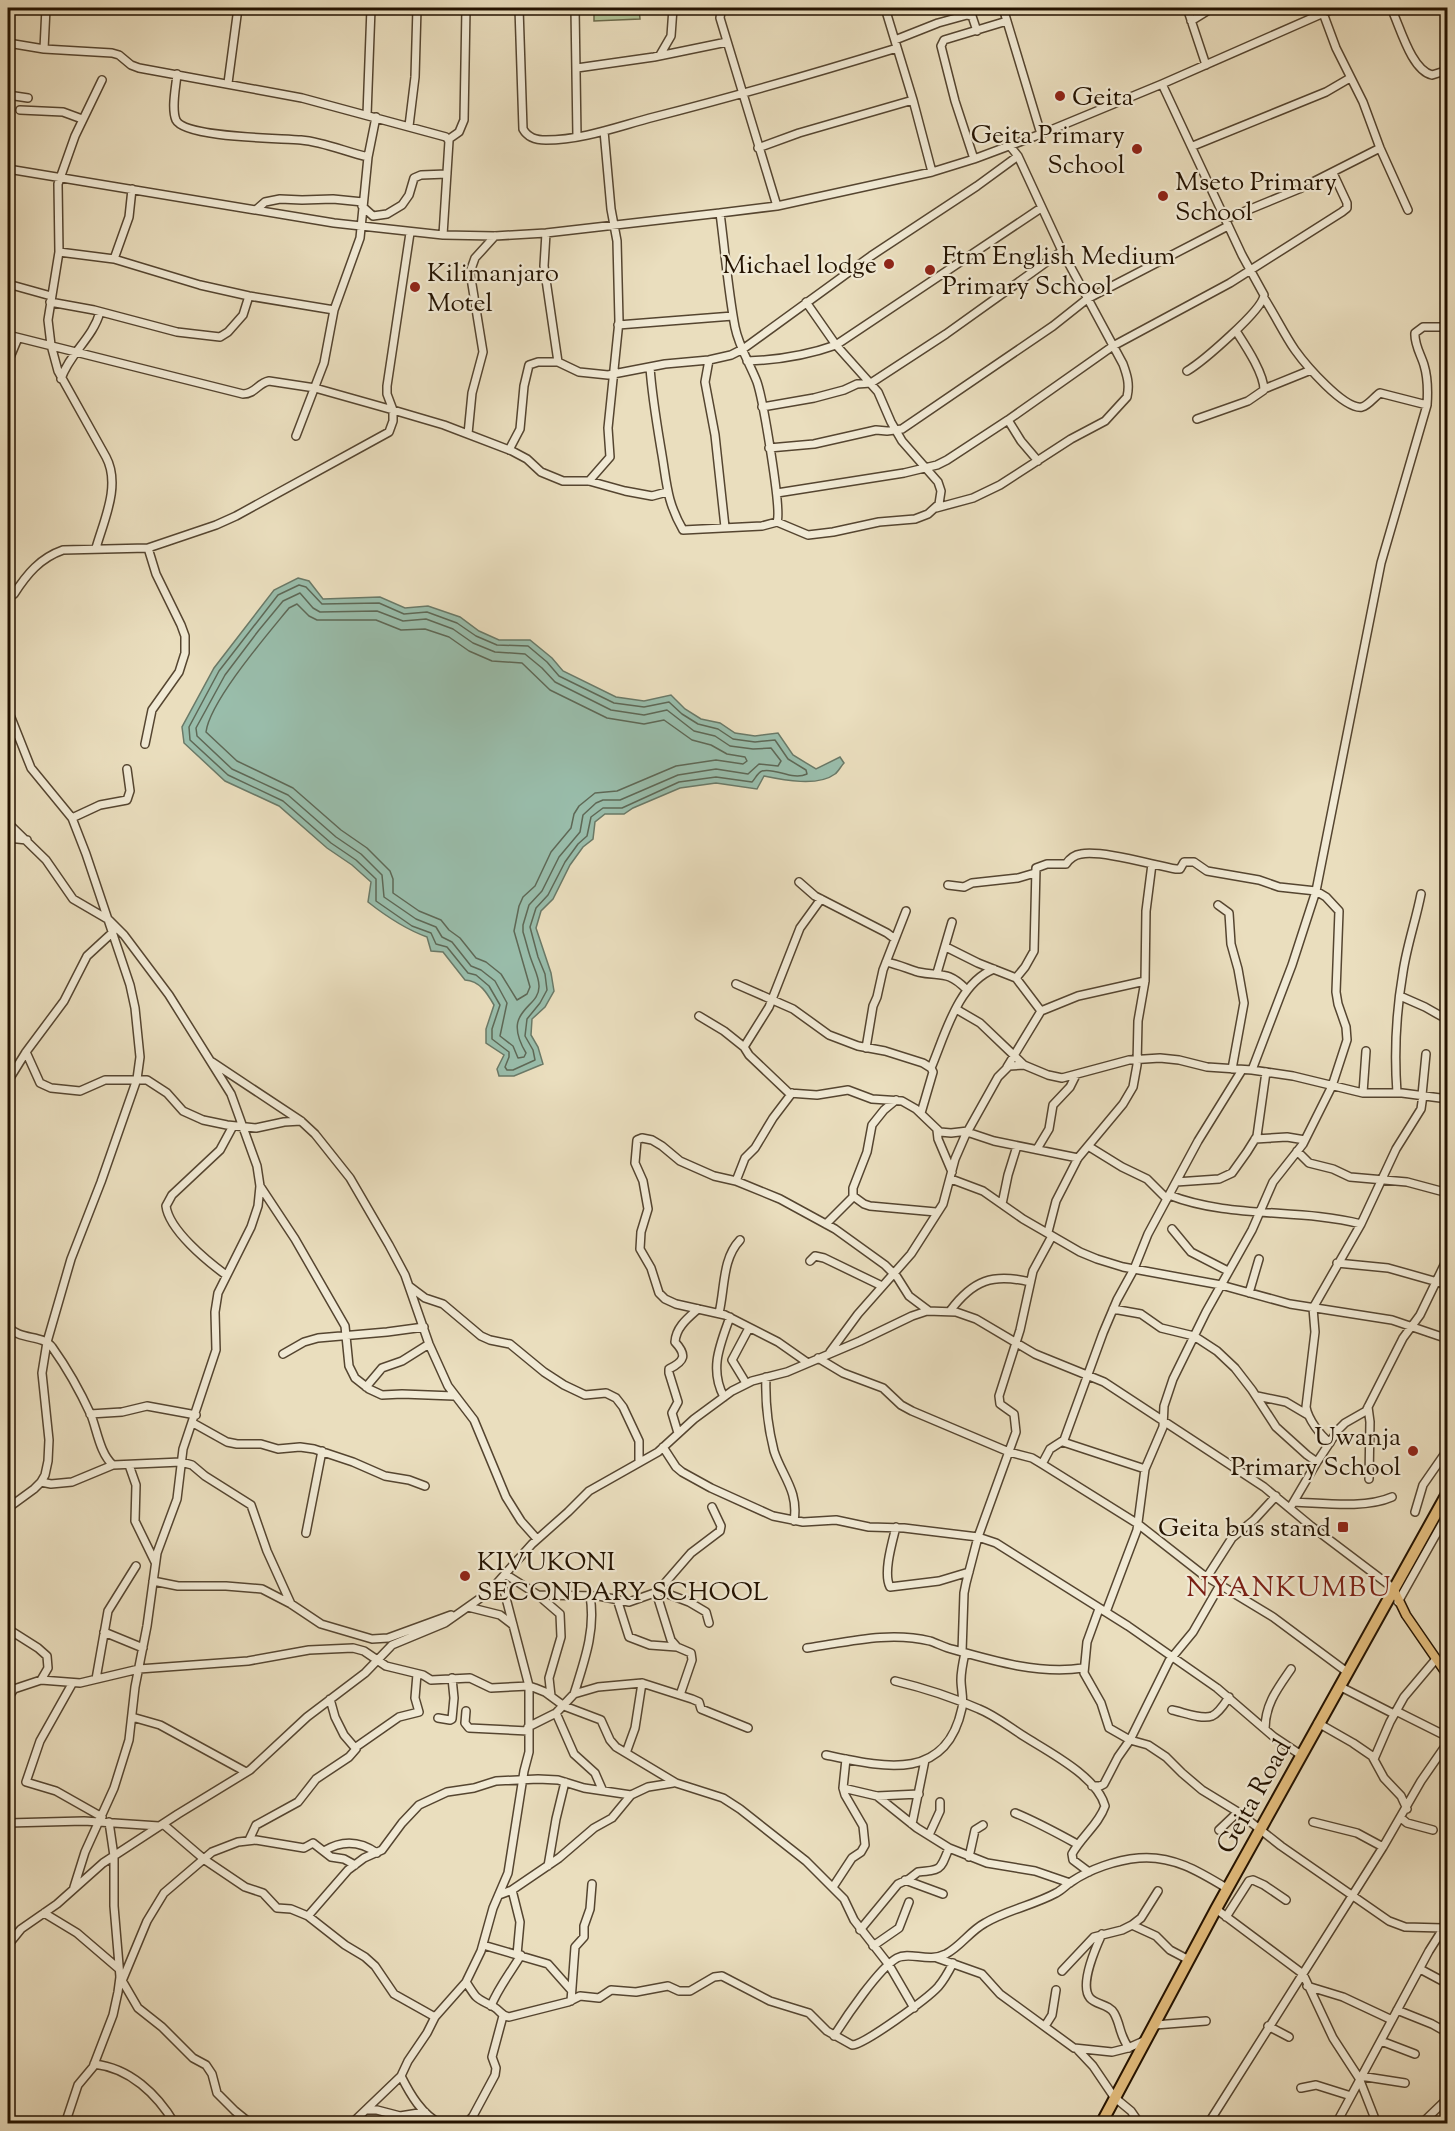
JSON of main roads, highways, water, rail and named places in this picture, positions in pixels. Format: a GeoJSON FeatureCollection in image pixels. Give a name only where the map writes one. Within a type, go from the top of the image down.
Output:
{"type":"FeatureCollection","features":[{"type":"Feature","properties":{"kind":"highway","name":"Geita Road"},"geometry":{"type":"LineString","coordinates":[[1101,2124],[1318,1723],[1448,1492]]}},
{"type":"Feature","properties":{"kind":"main road"},"geometry":{"type":"LineString","coordinates":[[1393,1588],[1398,1602],[1448,1676]]}},
{"type":"Feature","properties":{"kind":"water"},"geometry":{"type":"Polygon","coordinates":[[[298,578],[309,581],[323,599],[380,597],[405,608],[428,606],[460,617],[479,631],[499,640],[530,640],[552,658],[563,671],[616,697],[644,701],[671,695],[685,709],[701,719],[720,723],[735,733],[755,736],[778,733],[793,755],[816,769],[840,757],[844,763],[835,774],[819,780],[800,781],[764,776],[757,789],[716,783],[680,788],[624,814],[605,814],[595,822],[593,839],[583,847],[570,865],[553,899],[541,911],[536,928],[551,973],[554,991],[545,1007],[532,1019],[531,1035],[538,1047],[543,1064],[514,1076],[499,1076],[497,1069],[504,1055],[486,1043],[486,1029],[494,1005],[482,988],[465,980],[443,952],[431,951],[427,937],[396,922],[368,902],[371,882],[352,865],[327,848],[279,806],[225,781],[184,743],[182,727],[214,668],[274,590],[298,578]]]}},
{"type":"Feature","properties":{"kind":"place","name":"Geita"},"geometry":{"type":"Point","coordinates":[1060,96]}},
{"type":"Feature","properties":{"kind":"place","name":"Geita Primary School"},"geometry":{"type":"Point","coordinates":[1137,149]}},
{"type":"Feature","properties":{"kind":"place","name":"Mseto Primary School"},"geometry":{"type":"Point","coordinates":[1163,196]}},
{"type":"Feature","properties":{"kind":"place","name":"Michael lodge"},"geometry":{"type":"Point","coordinates":[889,264]}},
{"type":"Feature","properties":{"kind":"place","name":"Ftm English Medium Primary School"},"geometry":{"type":"Point","coordinates":[930,270]}},
{"type":"Feature","properties":{"kind":"place","name":"Kilimanjaro Motel"},"geometry":{"type":"Point","coordinates":[415,287]}},
{"type":"Feature","properties":{"kind":"place","name":"Uwanja Primary School"},"geometry":{"type":"Point","coordinates":[1413,1451]}},
{"type":"Feature","properties":{"kind":"place","name":"Geita bus stand"},"geometry":{"type":"Point","coordinates":[1343,1527]}},
{"type":"Feature","properties":{"kind":"place","name":"KIVUKONI SECONDARY SCHOOL"},"geometry":{"type":"Point","coordinates":[465,1576]}},
{"type":"Feature","properties":{"kind":"district","name":"NYANKUMBU"},"geometry":{"type":"Point","coordinates":[1289,1586]}}]}
